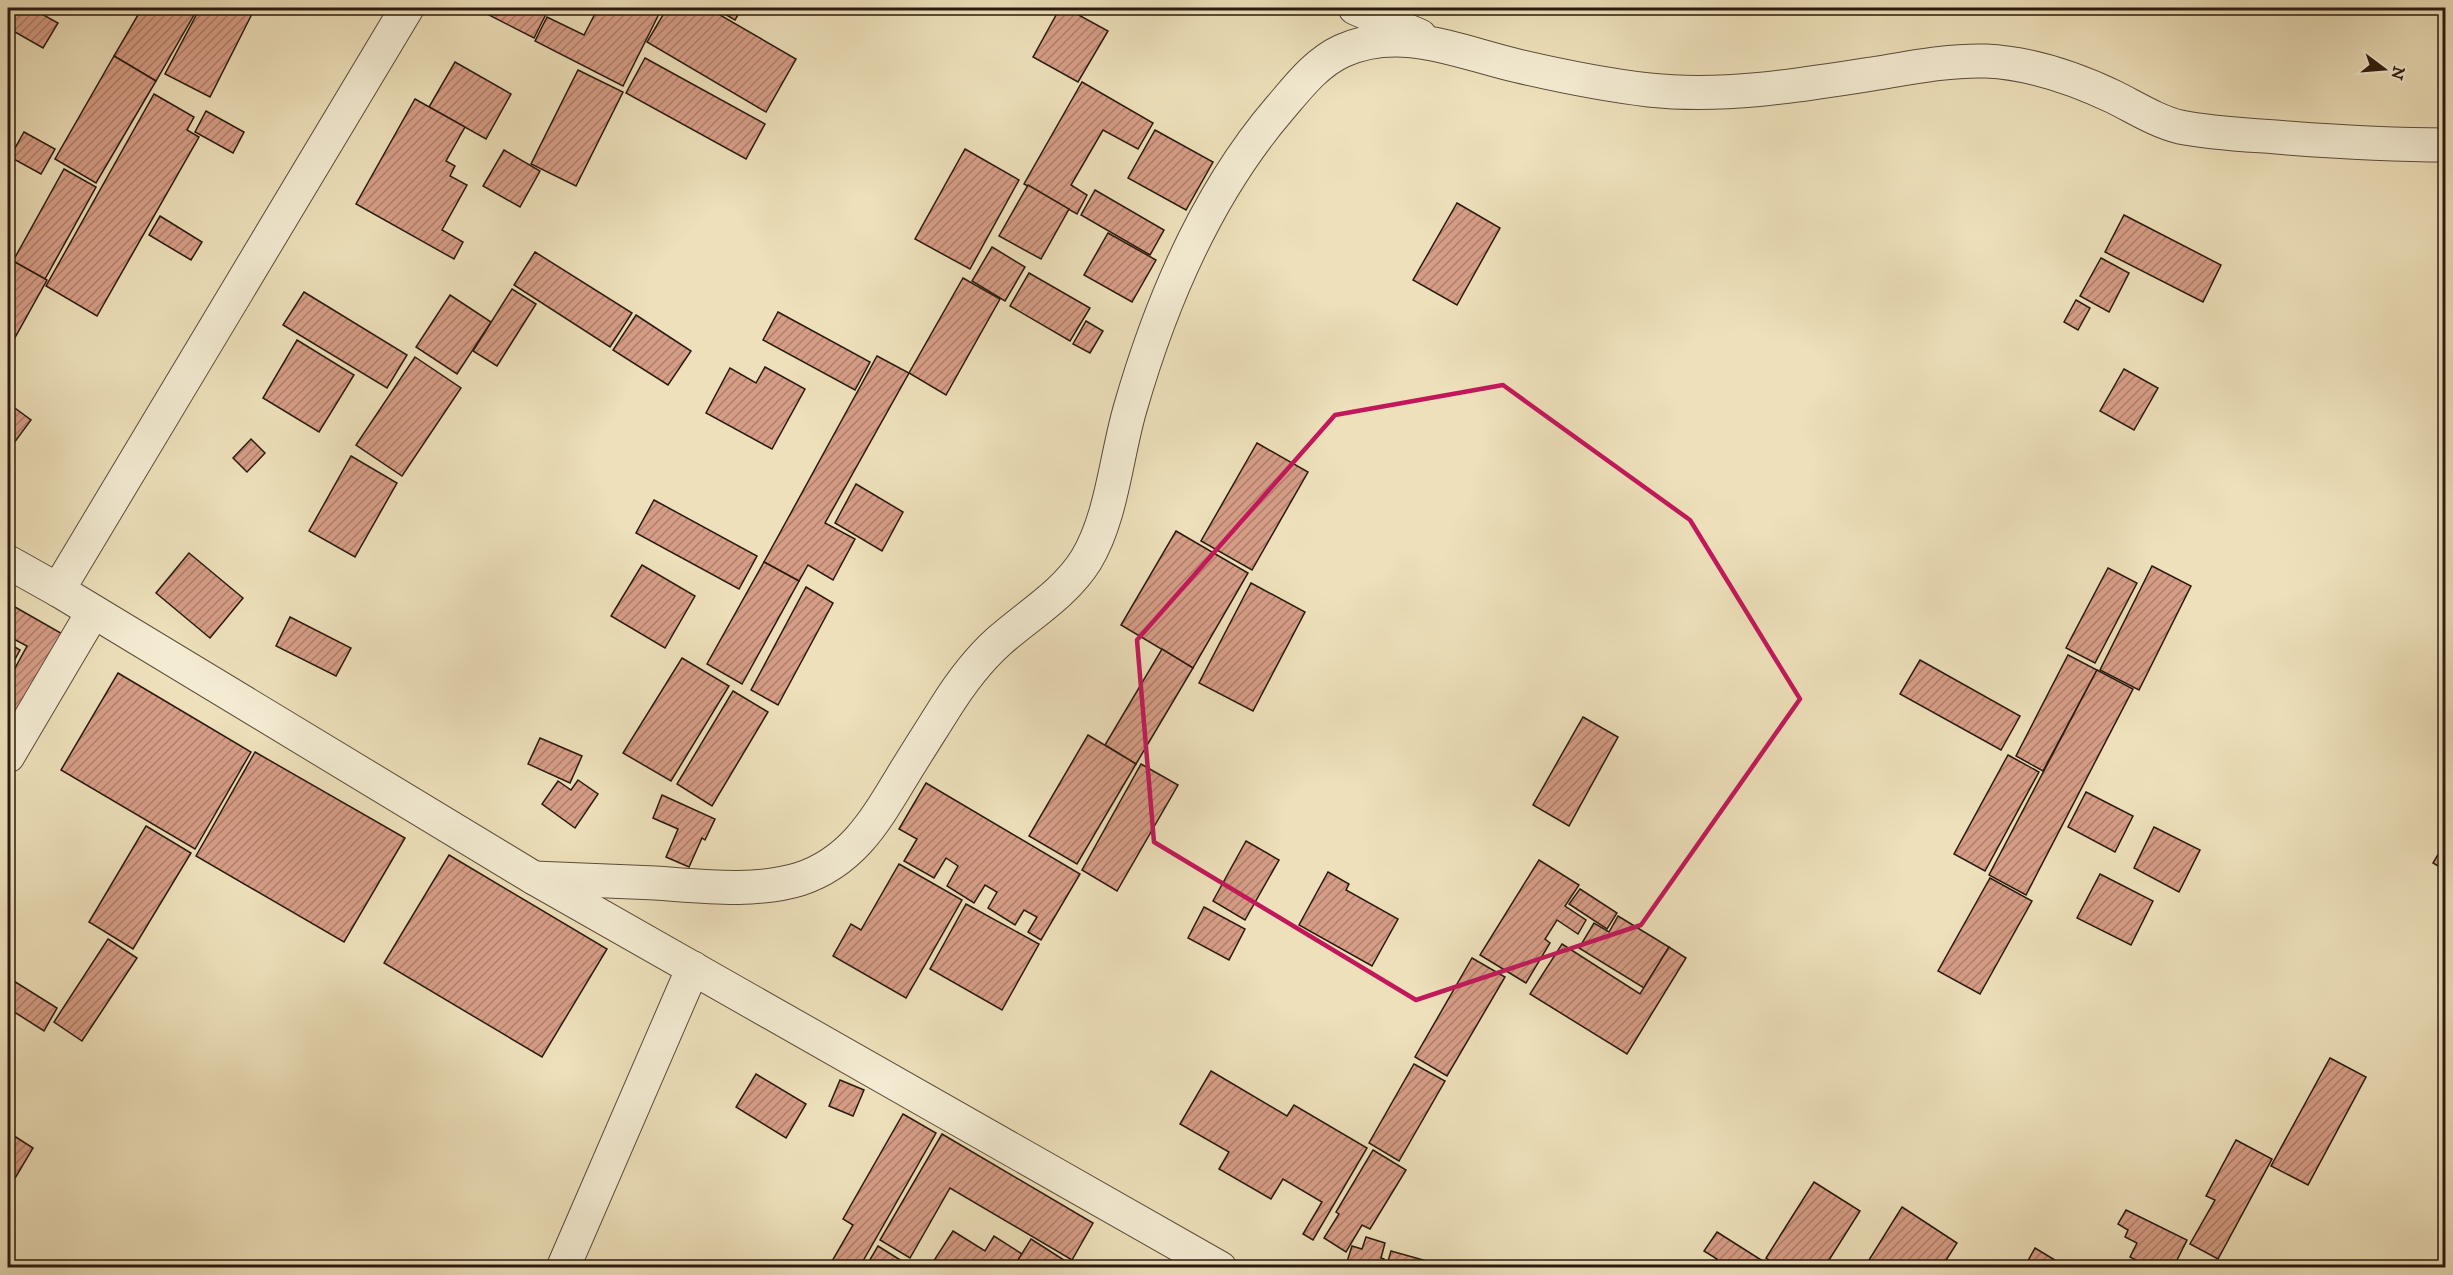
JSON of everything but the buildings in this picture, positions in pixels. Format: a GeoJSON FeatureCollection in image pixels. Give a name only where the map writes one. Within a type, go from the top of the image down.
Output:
{"type":"FeatureCollection","features":[{"type":"Feature","properties":{"kind":"street"},"geometry":{"type":"LineString","coordinates":[[58,590],[407,8]]}},
{"type":"Feature","properties":{"kind":"street"},"geometry":{"type":"LineString","coordinates":[[1355,8],[1432,42],[1518,66],[1641,89],[1681,93],[1741,92],[1930,65],[1988,62],[2051,72],[2092,87],[2152,117],[2182,127],[2239,134],[2387,145],[2445,146]]}},
{"type":"Feature","properties":{"kind":"street"},"geometry":{"type":"LineString","coordinates":[[534,878],[697,886],[758,886],[785,883],[806,877],[835,862],[856,845],[873,825],[916,753],[974,666],[1002,638],[1062,588],[1087,559],[1100,527],[1128,415],[1158,328],[1191,244],[1245,152],[1292,93],[1329,58],[1358,45],[1396,40],[1432,42]]}},
{"type":"Feature","properties":{"kind":"street"},"geometry":{"type":"LineString","coordinates":[[8,562],[534,878],[1220,1268]]}},
{"type":"Feature","properties":{"kind":"street"},"geometry":{"type":"LineString","coordinates":[[8,756],[93,612]]}},
{"type":"Feature","properties":{"kind":"street"},"geometry":{"type":"LineString","coordinates":[[563,1268],[693,968]]}},
{"type":"Feature","properties":{"kind":"highlighted area"},"geometry":{"type":"Polygon","coordinates":[[[1503,385],[1690,520],[1800,699],[1641,925],[1416,1000],[1154,842],[1137,640],[1335,415],[1503,385]]]}}]}
